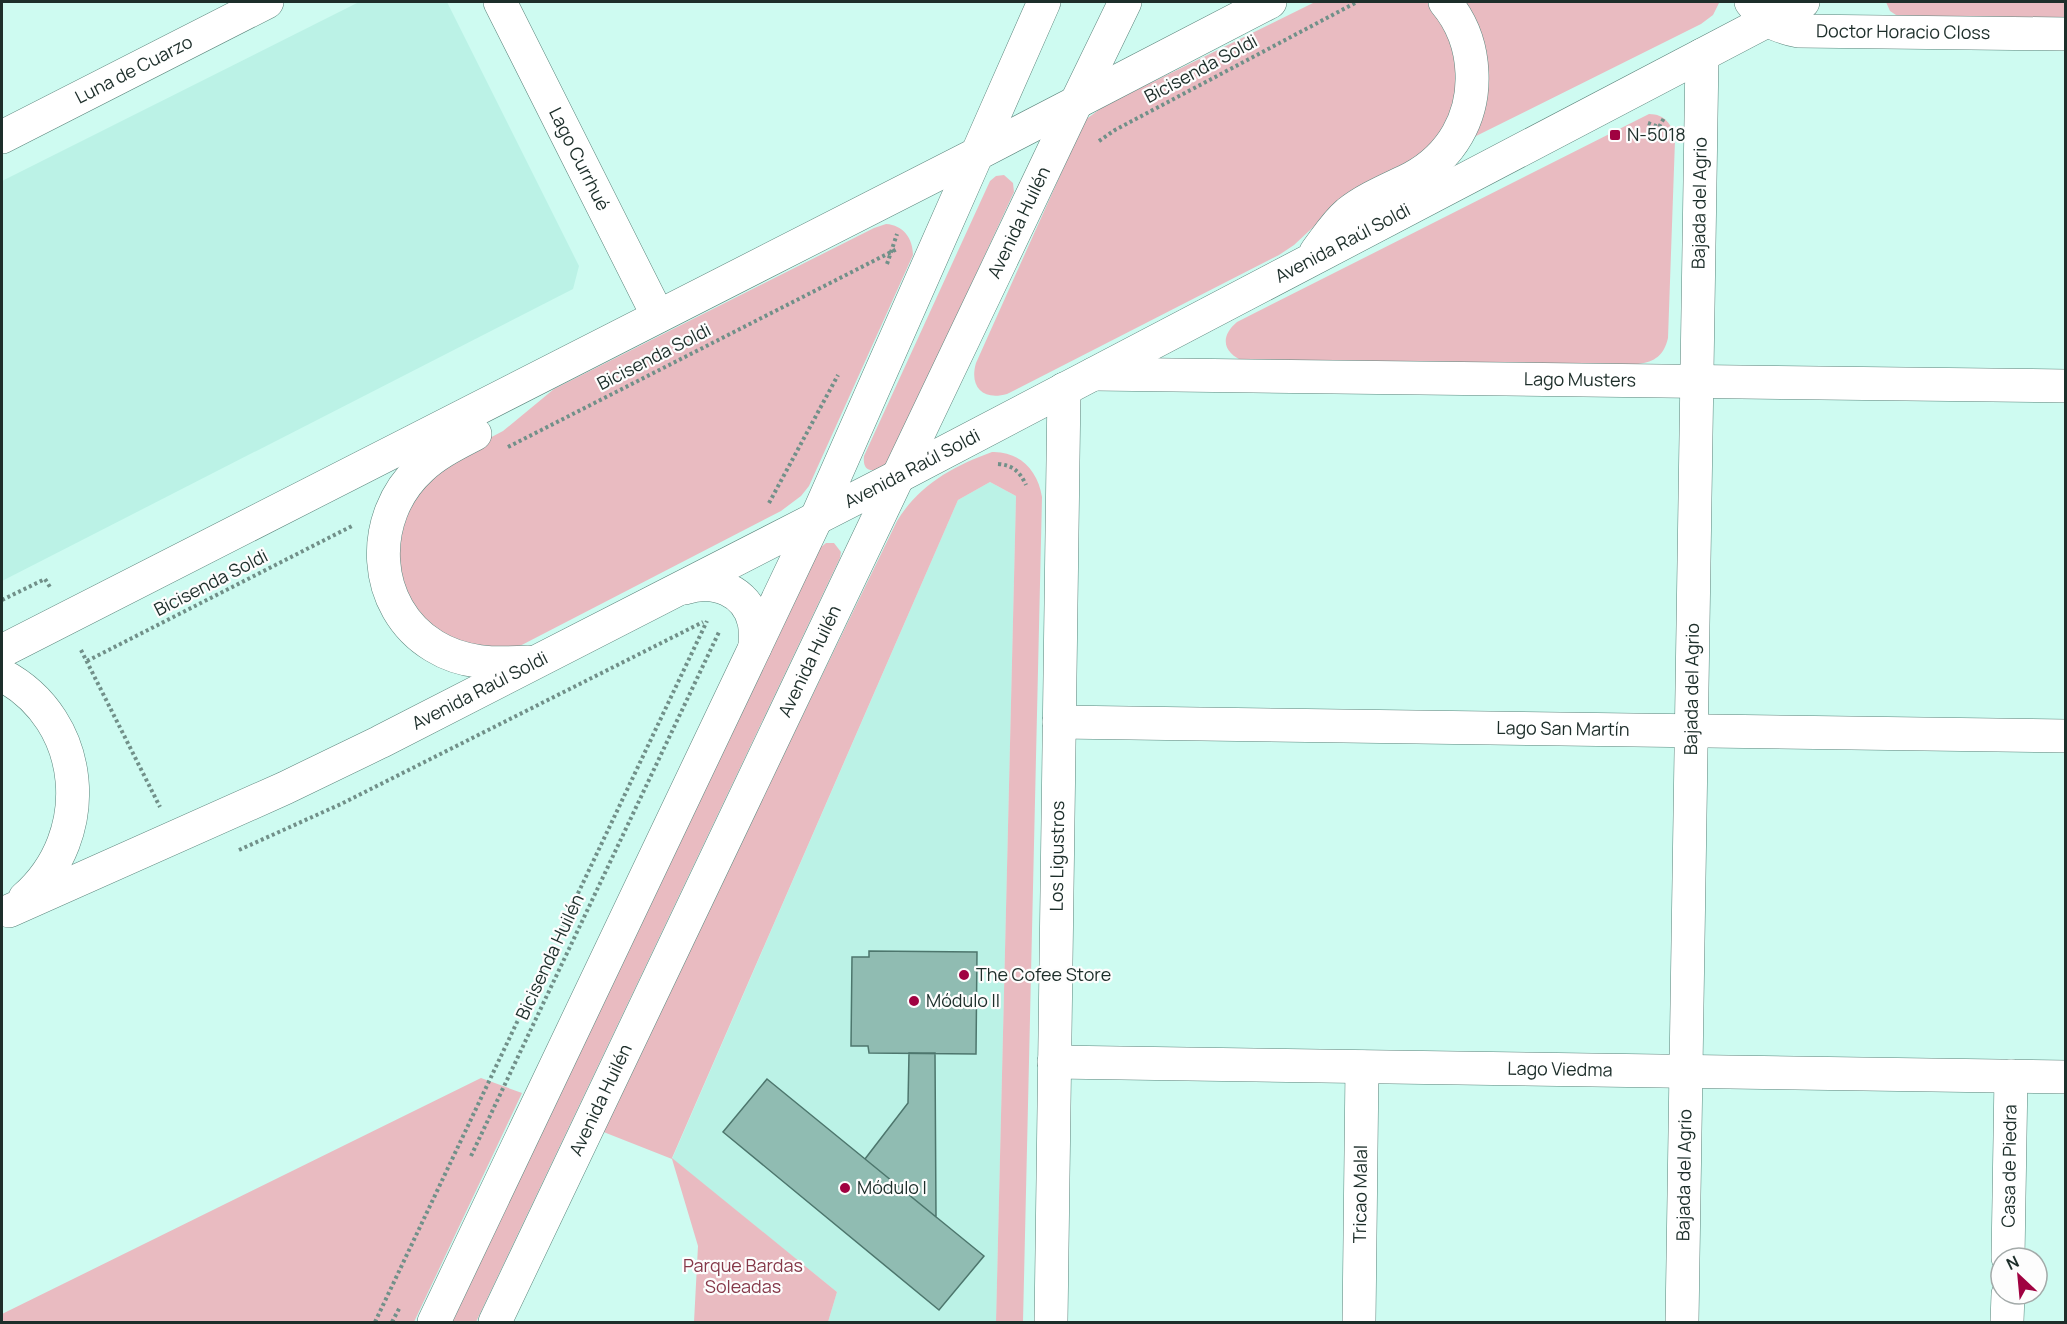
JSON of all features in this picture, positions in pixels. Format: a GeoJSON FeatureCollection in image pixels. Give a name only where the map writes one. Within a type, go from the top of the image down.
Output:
{"type":"FeatureCollection","features":[{"type":"Feature","properties":{"kind":"main road","name":"Luna de Cuarzo"},"geometry":{"type":"LineString","coordinates":[[2,137],[267,2]]}},
{"type":"Feature","properties":{"kind":"main road","name":"Lago Currhué"},"geometry":{"type":"LineString","coordinates":[[500,2],[658,316]]}},
{"type":"Feature","properties":{"kind":"main road"},"geometry":{"type":"LineString","coordinates":[[434,1323],[816,519],[1044,2]]}},
{"type":"Feature","properties":{"kind":"main road","name":"Avenida Huilén"},"geometry":{"type":"LineString","coordinates":[[495,1323],[1125,2]]}},
{"type":"Feature","properties":{"kind":"main road"},"geometry":{"type":"LineString","coordinates":[[2,651],[977,154],[1270,2]]}},
{"type":"Feature","properties":{"kind":"main road"},"geometry":{"type":"LineString","coordinates":[[1309,260],[1347,214],[1370,198],[1432,165],[1450,147],[1457,136],[1471,96],[1471,64],[1465,35],[1445,2]]}},
{"type":"Feature","properties":{"kind":"main road","name":"Avenida Raúl Soldi"},"geometry":{"type":"LineString","coordinates":[[5,913],[309,777],[899,476],[1702,55],[1759,11],[1803,2]]}},
{"type":"Feature","properties":{"kind":"main road","name":"Doctor Horacio Closs"},"geometry":{"type":"LineString","coordinates":[[1759,11],[1781,27],[1798,31],[2066,34]]}},
{"type":"Feature","properties":{"kind":"main road","name":"Bajada del Agrio"},"geometry":{"type":"LineString","coordinates":[[1682,1323],[1702,55]]}},
{"type":"Feature","properties":{"kind":"main road"},"geometry":{"type":"LineString","coordinates":[[537,661],[508,663],[470,661],[435,647],[421,637],[400,614],[391,596],[385,576],[383,546],[388,518],[394,505],[409,481],[420,469],[445,450],[502,418],[555,369]]}},
{"type":"Feature","properties":{"kind":"main road","name":"Lago Musters"},"geometry":{"type":"LineString","coordinates":[[1094,374],[2066,386]]}},
{"type":"Feature","properties":{"kind":"main road","name":"Los Ligustros"},"geometry":{"type":"LineString","coordinates":[[1051,1323],[1064,389]]}},
{"type":"Feature","properties":{"kind":"main road"},"geometry":{"type":"LineString","coordinates":[[669,594],[700,584],[717,585],[734,593],[741,598],[751,612],[755,628],[755,647]]}},
{"type":"Feature","properties":{"kind":"main road"},"geometry":{"type":"LineString","coordinates":[[2,675],[28,693],[54,725],[64,744],[73,784],[70,826],[54,865],[27,897],[5,913]]}},
{"type":"Feature","properties":{"kind":"main road","name":"Lago San Martín"},"geometry":{"type":"LineString","coordinates":[[1059,722],[2066,736]]}},
{"type":"Feature","properties":{"kind":"main road","name":"Lago Viedma"},"geometry":{"type":"LineString","coordinates":[[1054,1062],[2066,1077]]}},
{"type":"Feature","properties":{"kind":"main road","name":"Tricao Malal"},"geometry":{"type":"LineString","coordinates":[[1359,1323],[1362,1067]]}},
{"type":"Feature","properties":{"kind":"main road","name":"Casa de Piedra"},"geometry":{"type":"LineString","coordinates":[[2008,1246],[2011,1076]]}},
{"type":"Feature","properties":{"kind":"main road"},"geometry":{"type":"LineString","coordinates":[[2007,1323],[2008,1306]]}},
{"type":"Feature","properties":{"kind":"path","name":"Bicisenda Soldi"},"geometry":{"type":"LineString","coordinates":[[1097,142],[1115,130],[1357,2]]}},
{"type":"Feature","properties":{"kind":"path"},"geometry":{"type":"LineString","coordinates":[[885,271],[899,227]]}},
{"type":"Feature","properties":{"kind":"path","name":"Bicisenda Soldi"},"geometry":{"type":"LineString","coordinates":[[504,449],[901,247]]}},
{"type":"Feature","properties":{"kind":"path"},"geometry":{"type":"LineString","coordinates":[[765,512],[843,366]]}},
{"type":"Feature","properties":{"kind":"path","name":"Bicisenda Soldi"},"geometry":{"type":"LineString","coordinates":[[87,661],[360,522]]}},
{"type":"Feature","properties":{"kind":"path"},"geometry":{"type":"LineString","coordinates":[[2,600],[45,579],[51,589]]}},
{"type":"Feature","properties":{"kind":"path"},"geometry":{"type":"LineString","coordinates":[[375,1323],[708,619]]}},
{"type":"Feature","properties":{"kind":"path","name":"Bicisenda Huilén"},"geometry":{"type":"LineString","coordinates":[[468,1161],[722,627]]}},
{"type":"Feature","properties":{"kind":"path"},"geometry":{"type":"LineString","coordinates":[[78,644],[164,816]]}},
{"type":"Feature","properties":{"kind":"path"},"geometry":{"type":"LineString","coordinates":[[392,1323],[402,1301]]}},
{"type":"Feature","properties":{"kind":"shaded area"},"geometry":{"type":"Polygon","coordinates":[[[359,2],[447,2],[579,266],[573,289],[2,581],[2,181],[359,2]]]}},
{"type":"Feature","properties":{"kind":"shaded area"},"geometry":{"type":"Polygon","coordinates":[[[990,482],[1016,496],[996,1322],[828,1322],[837,1292],[672,1159],[958,500],[990,482]]]}},
{"type":"Feature","properties":{"kind":"green space"},"geometry":{"type":"Polygon","coordinates":[[[1315,2],[1431,2],[1462,57],[1445,143],[1324,217],[1294,245],[1279,255],[1007,394],[991,395],[980,390],[975,379],[976,363],[1085,120],[1104,106],[1315,2]]]}},
{"type":"Feature","properties":{"kind":"green space"},"geometry":{"type":"Polygon","coordinates":[[[1458,2],[1719,3],[1713,15],[1701,24],[1464,142],[1458,2]]]}},
{"type":"Feature","properties":{"kind":"green space"},"geometry":{"type":"Polygon","coordinates":[[[1886,2],[2065,2],[2065,19],[1899,17],[1890,11],[1886,2]]]}},
{"type":"Feature","properties":{"kind":"green space"},"geometry":{"type":"Polygon","coordinates":[[[1649,114],[1660,116],[1667,121],[1675,140],[1668,338],[1658,357],[1638,364],[1246,362],[1238,359],[1228,350],[1226,339],[1237,322],[1649,114]]]}},
{"type":"Feature","properties":{"kind":"green space"},"geometry":{"type":"Polygon","coordinates":[[[1004,175],[1013,183],[1014,192],[887,466],[874,470],[867,469],[864,456],[990,181],[996,176],[1004,175]]]}},
{"type":"Feature","properties":{"kind":"green space"},"geometry":{"type":"Polygon","coordinates":[[[886,224],[897,227],[906,234],[913,249],[913,255],[809,486],[801,496],[781,511],[514,649],[500,654],[432,635],[392,569],[410,497],[467,450],[503,431],[554,389],[886,224]]]}},
{"type":"Feature","properties":{"kind":"green space","name":"Parque Bardas Soleadas"},"geometry":{"type":"Polygon","coordinates":[[[992,452],[1011,455],[1026,464],[1036,478],[1042,497],[1023,1322],[996,1322],[1016,496],[990,482],[958,500],[672,1158],[837,1292],[828,1322],[694,1322],[698,1246],[672,1159],[601,1131],[897,521],[916,497],[938,478],[992,452]]]}},
{"type":"Feature","properties":{"kind":"green space"},"geometry":{"type":"Polygon","coordinates":[[[826,543],[834,543],[841,552],[840,558],[476,1322],[451,1322],[820,548],[826,543]]]}},
{"type":"Feature","properties":{"kind":"green space"},"geometry":{"type":"Polygon","coordinates":[[[481,1078],[522,1093],[414,1322],[2,1322],[2,1314],[481,1078]]]}},
{"type":"Feature","properties":{"kind":"building","name":"Módulo II"},"geometry":{"type":"Polygon","coordinates":[[[869,951],[977,952],[976,1054],[869,1053],[868,1046],[851,1046],[852,957],[869,957],[869,951]]]}},
{"type":"Feature","properties":{"kind":"building"},"geometry":{"type":"Polygon","coordinates":[[[909,1053],[935,1053],[936,1217],[865,1159],[908,1103],[909,1053]]]}},
{"type":"Feature","properties":{"kind":"building","name":"Módulo I"},"geometry":{"type":"Polygon","coordinates":[[[767,1079],[984,1256],[939,1310],[723,1132],[767,1079]]]}},
{"type":"Feature","properties":{"kind":"place","name":"N-5018"},"geometry":{"type":"Point","coordinates":[1615,135]}},
{"type":"Feature","properties":{"kind":"place","name":"The Cofee Store"},"geometry":{"type":"Point","coordinates":[964,975]}},
{"type":"Feature","properties":{"kind":"place","name":"Módulo II"},"geometry":{"type":"Point","coordinates":[914,1001]}},
{"type":"Feature","properties":{"kind":"place","name":"Módulo I"},"geometry":{"type":"Point","coordinates":[845,1188]}}]}
